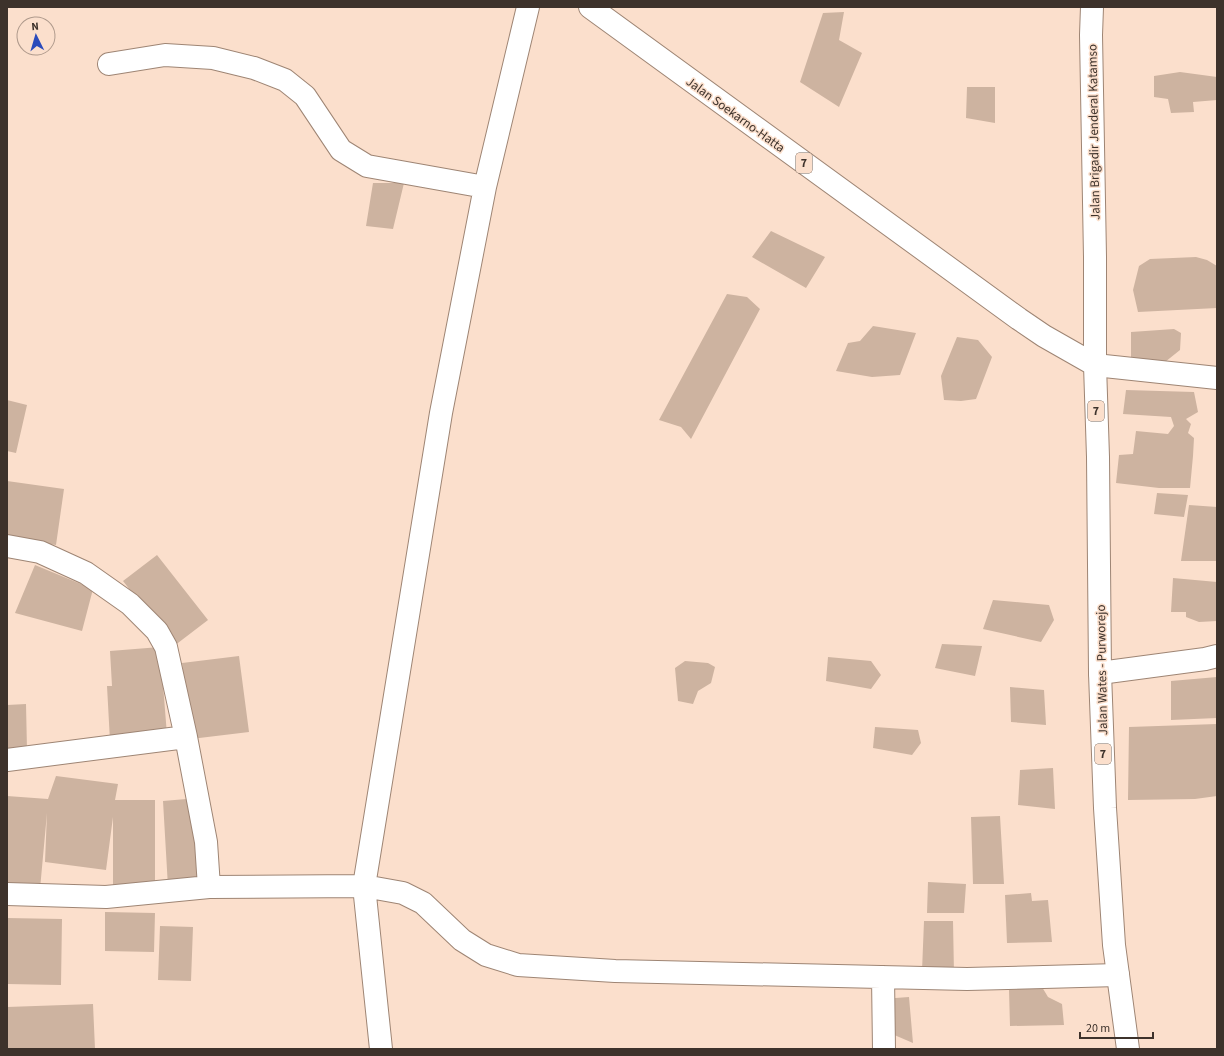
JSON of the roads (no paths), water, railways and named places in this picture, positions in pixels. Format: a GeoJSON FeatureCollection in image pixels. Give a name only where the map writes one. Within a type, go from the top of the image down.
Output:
{"type":"FeatureCollection","features":[{"type":"Feature","properties":{"kind":"main road"},"geometry":{"type":"LineString","coordinates":[[381,1049],[364,886],[441,413],[485,187],[528,7]]}},
{"type":"Feature","properties":{"kind":"main road","name":"Jalan Soekarno-Hatta"},"geometry":{"type":"LineString","coordinates":[[590,7],[1019,319],[1044,336],[1095,365]]}},
{"type":"Feature","properties":{"kind":"main road","name":"Jalan Brigadir Jenderal Katamso"},"geometry":{"type":"LineString","coordinates":[[1092,7],[1091,35],[1095,257],[1095,365]]}},
{"type":"Feature","properties":{"kind":"main road"},"geometry":{"type":"LineString","coordinates":[[109,64],[165,55],[213,58],[254,68],[285,80],[304,96],[341,150],[367,166],[485,187]]}},
{"type":"Feature","properties":{"kind":"main road"},"geometry":{"type":"LineString","coordinates":[[1095,365],[1217,378]]}},
{"type":"Feature","properties":{"kind":"main road","name":"Jalan Wates - Purworejo"},"geometry":{"type":"LineString","coordinates":[[1095,365],[1098,457],[1100,673],[1105,808],[1114,945],[1128,1049]]}},
{"type":"Feature","properties":{"kind":"main road"},"geometry":{"type":"LineString","coordinates":[[7,546],[40,552],[86,573],[130,604],[157,631],[166,647],[186,737],[206,842],[209,887]]}},
{"type":"Feature","properties":{"kind":"main road"},"geometry":{"type":"LineString","coordinates":[[1100,673],[1205,659],[1217,656]]}},
{"type":"Feature","properties":{"kind":"main road"},"geometry":{"type":"LineString","coordinates":[[7,760],[186,737]]}},
{"type":"Feature","properties":{"kind":"main road"},"geometry":{"type":"LineString","coordinates":[[7,894],[106,897],[209,887],[364,886],[403,893],[423,903],[462,940],[486,955],[518,964],[615,971],[967,979],[1118,975]]}},
{"type":"Feature","properties":{"kind":"main road"},"geometry":{"type":"LineString","coordinates":[[883,977],[884,1049]]}}]}
